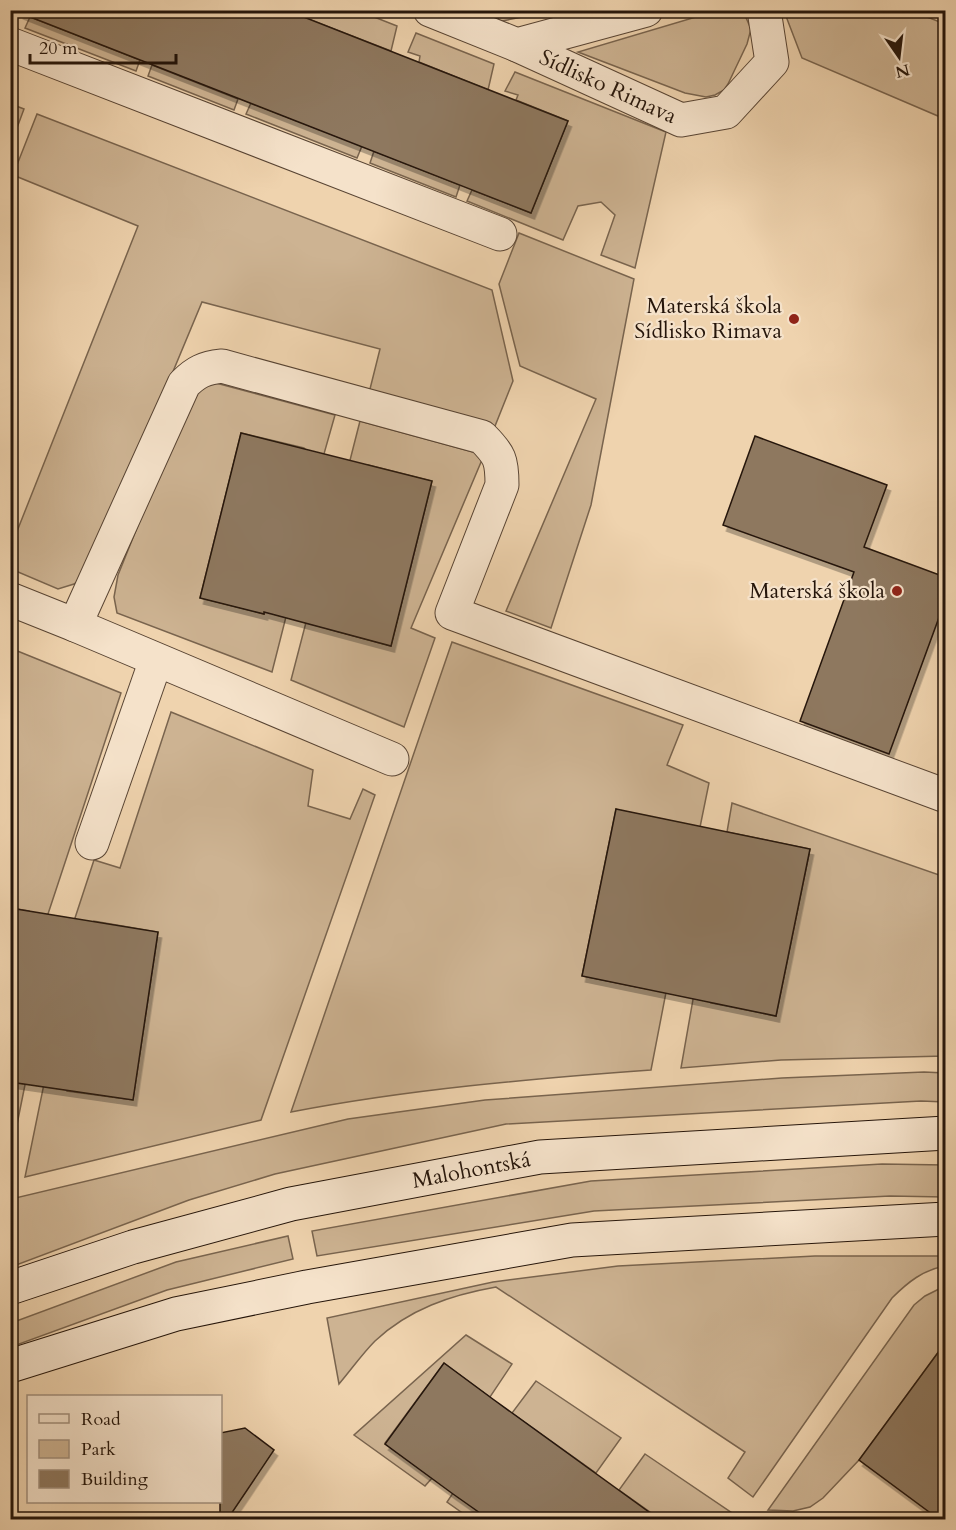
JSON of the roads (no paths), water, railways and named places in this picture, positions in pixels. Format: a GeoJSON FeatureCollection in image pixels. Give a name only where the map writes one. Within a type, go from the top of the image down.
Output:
{"type":"FeatureCollection","features":[{"type":"Feature","properties":{"kind":"street","name":"Sídlisko Rimava"},"geometry":{"type":"LineString","coordinates":[[430,10],[517,45],[681,120],[726,112],[772,62],[764,10]]}},
{"type":"Feature","properties":{"kind":"street","name":"Sídlisko Rimava"},"geometry":{"type":"LineString","coordinates":[[517,45],[646,10]]}},
{"type":"Feature","properties":{"kind":"street"},"geometry":{"type":"LineString","coordinates":[[10,44],[500,234]]}},
{"type":"Feature","properties":{"kind":"street"},"geometry":{"type":"LineString","coordinates":[[75,625],[184,384],[195,373],[205,368],[222,366],[483,437],[497,452],[502,464],[502,485],[452,613],[945,796]]}},
{"type":"Feature","properties":{"kind":"street"},"geometry":{"type":"LineString","coordinates":[[10,599],[392,759]]}},
{"type":"Feature","properties":{"kind":"street"},"geometry":{"type":"LineString","coordinates":[[93,843],[156,660]]}},
{"type":"Feature","properties":{"kind":"street","name":"Malohontská"},"geometry":{"type":"LineString","coordinates":[[10,1288],[133,1247],[291,1204],[540,1157],[945,1133]]}},
{"type":"Feature","properties":{"kind":"street"},"geometry":{"type":"LineString","coordinates":[[10,1366],[176,1314],[307,1287],[572,1240],[945,1219]]}},
{"type":"Feature","properties":{"kind":"place","name":"Materská škola Sídlisko Rimava"},"geometry":{"type":"Point","coordinates":[794,319]}},
{"type":"Feature","properties":{"kind":"place","name":"Materská škola"},"geometry":{"type":"Point","coordinates":[897,591]}}]}
